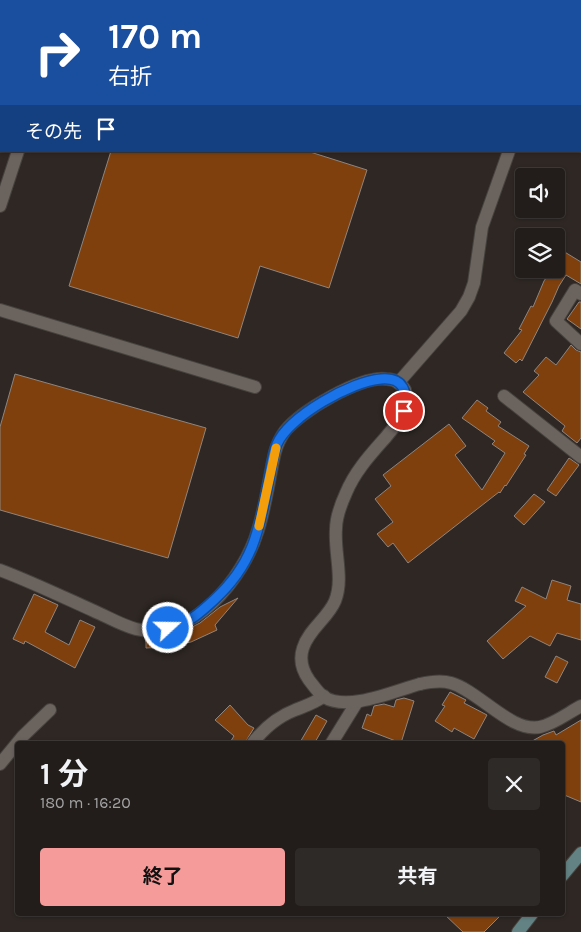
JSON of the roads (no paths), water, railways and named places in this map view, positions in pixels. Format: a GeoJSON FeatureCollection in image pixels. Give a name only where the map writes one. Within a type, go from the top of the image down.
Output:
{"type":"FeatureCollection","features":[{"type":"Feature","properties":{"kind":"main road"},"geometry":{"type":"LineString","coordinates":[[565,872],[581,853]]}},
{"type":"Feature","properties":{"kind":"main road"},"geometry":{"type":"LineString","coordinates":[[518,932],[530,916]]}},
{"type":"Feature","properties":{"kind":"street"},"geometry":{"type":"LineString","coordinates":[[0,206],[18,152]]}},
{"type":"Feature","properties":{"kind":"street"},"geometry":{"type":"LineString","coordinates":[[398,383],[461,311],[469,297],[474,283],[482,227],[509,152]]}},
{"type":"Feature","properties":{"kind":"street"},"geometry":{"type":"LineString","coordinates":[[581,294],[575,290],[556,321],[581,344]]}},
{"type":"Feature","properties":{"kind":"street"},"geometry":{"type":"LineString","coordinates":[[0,310],[256,386]]}},
{"type":"Feature","properties":{"kind":"street"},"geometry":{"type":"LineString","coordinates":[[0,570],[135,629],[162,630],[188,621],[202,611],[226,588],[244,564],[258,531],[277,444],[285,431],[322,402],[342,390],[375,379],[385,378],[398,383],[405,390],[404,411],[398,422],[357,472],[346,491],[336,529],[338,588],[336,600],[308,637],[303,647],[301,666],[307,678],[324,696],[334,701],[347,703],[357,702],[420,684],[450,682],[466,689],[518,725],[529,728],[552,723],[581,706]]}},
{"type":"Feature","properties":{"kind":"street"},"geometry":{"type":"LineString","coordinates":[[504,396],[581,457]]}},
{"type":"Feature","properties":{"kind":"street"},"geometry":{"type":"LineString","coordinates":[[254,741],[276,719],[317,702],[324,696]]}},
{"type":"Feature","properties":{"kind":"street"},"geometry":{"type":"LineString","coordinates":[[333,741],[357,702]]}},
{"type":"Feature","properties":{"kind":"street"},"geometry":{"type":"LineString","coordinates":[[19,741],[50,710]]}},
{"type":"Feature","properties":{"kind":"street"},"geometry":{"type":"LineString","coordinates":[[0,764],[15,746]]}}]}
